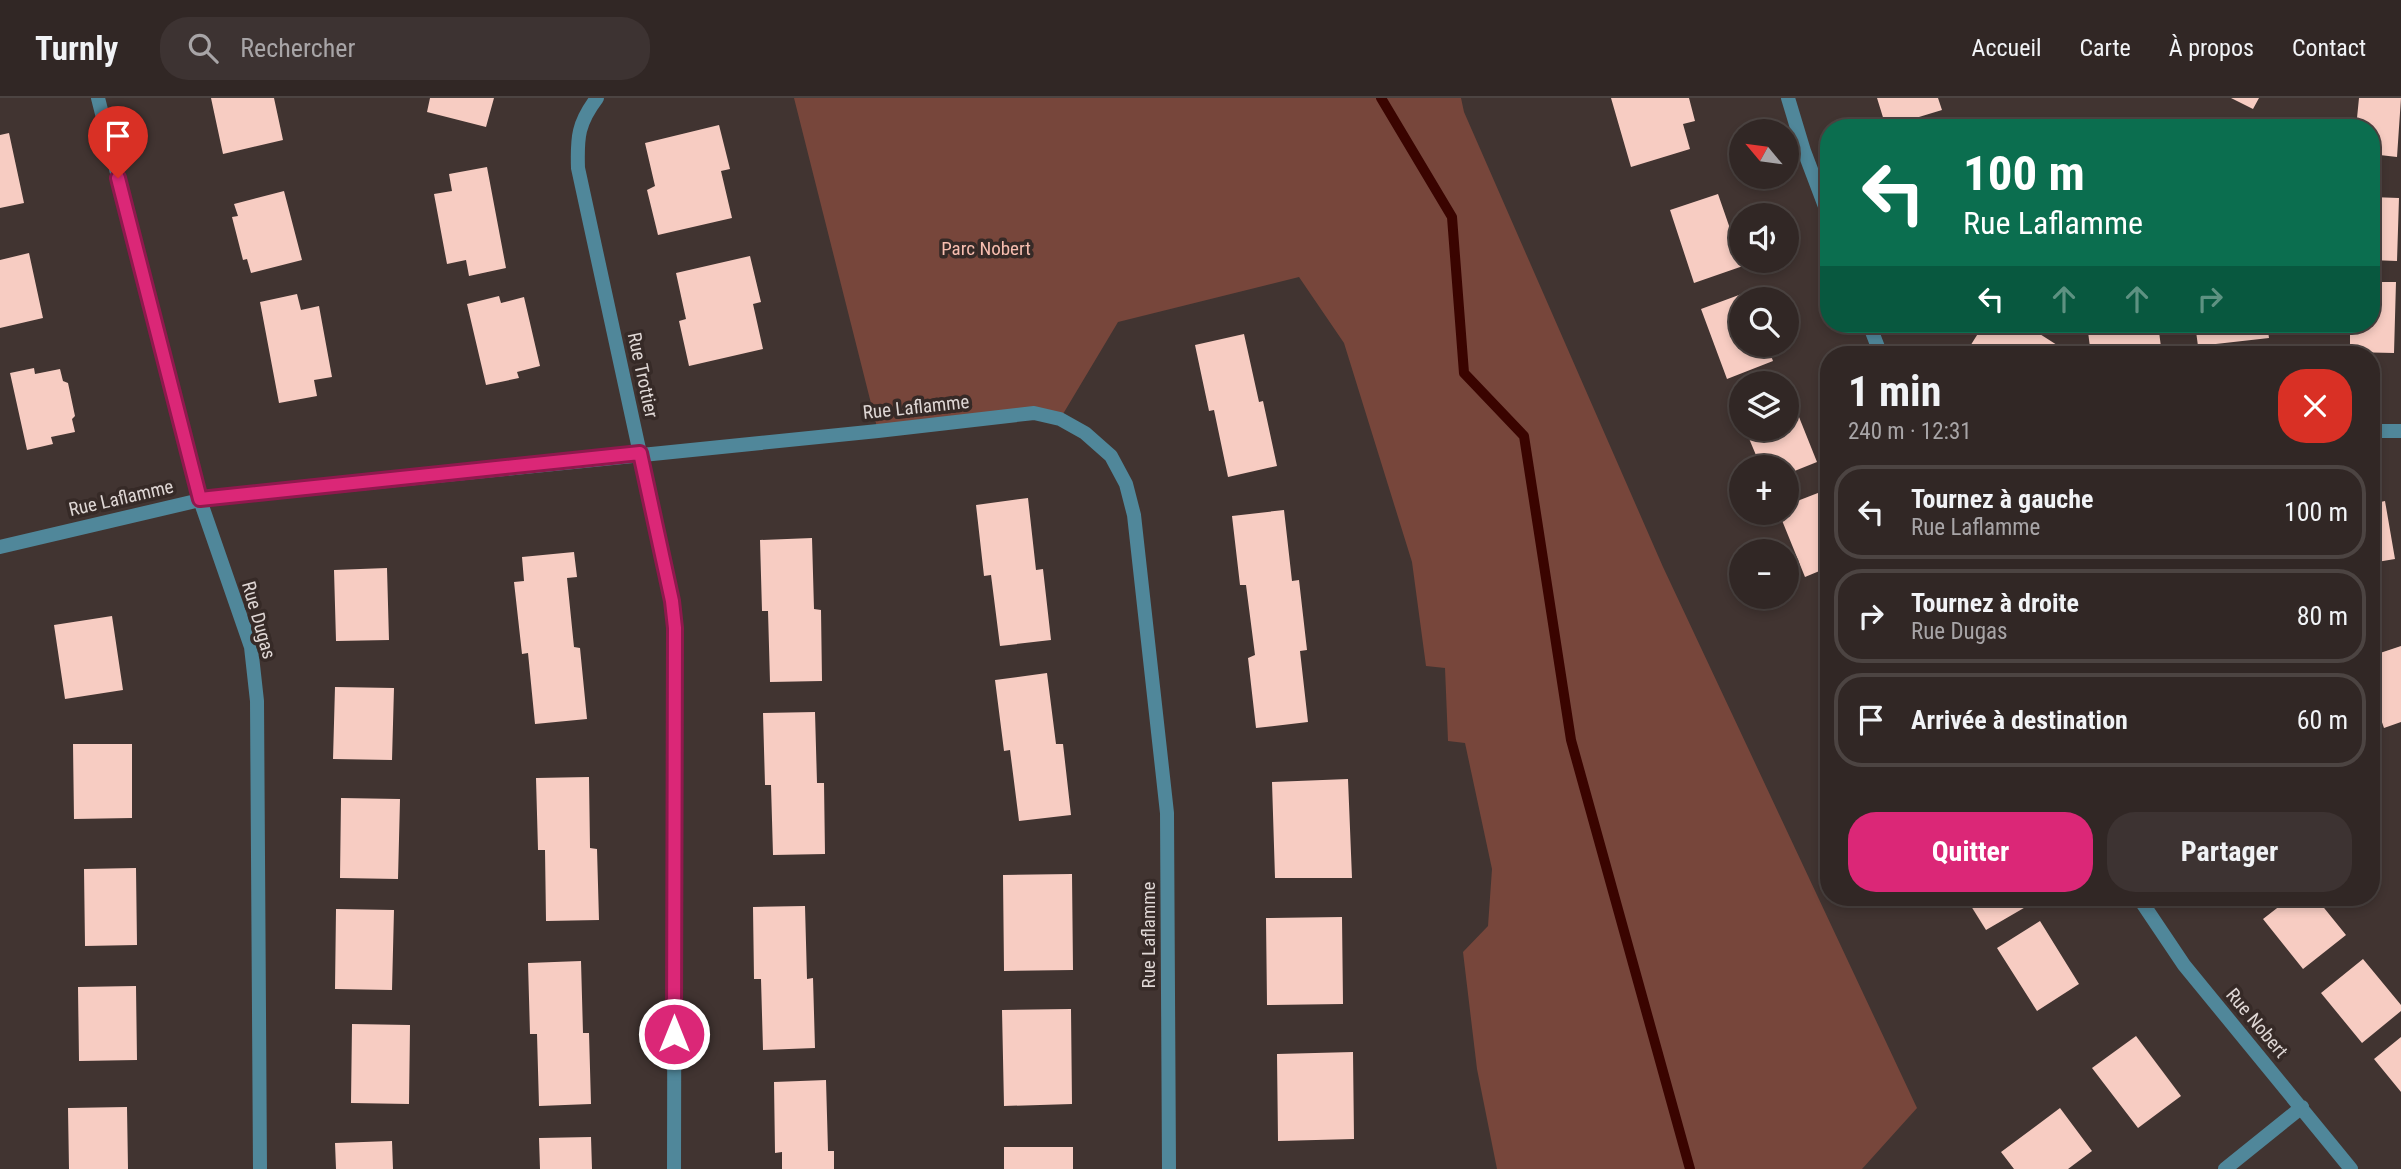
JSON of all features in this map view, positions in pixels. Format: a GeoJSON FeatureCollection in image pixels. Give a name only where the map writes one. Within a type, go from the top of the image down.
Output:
{"type":"FeatureCollection","features":[{"type":"Feature","properties":{"kind":"street","name":"Rue Dugas"},"geometry":{"type":"LineString","coordinates":[[98,98],[200,499],[250,647],[257,701],[260,1169]]}},
{"type":"Feature","properties":{"kind":"street","name":"Rue Trottier"},"geometry":{"type":"LineString","coordinates":[[597,98],[582,120],[578,141],[578,168],[672,601],[675,628],[674,1169]]}},
{"type":"Feature","properties":{"kind":"street"},"geometry":{"type":"LineString","coordinates":[[1788,98],[1820,192]]}},
{"type":"Feature","properties":{"kind":"street","name":"Rue Laflamme"},"geometry":{"type":"LineString","coordinates":[[0,547],[200,499],[1034,413],[1060,419],[1085,433],[1111,456],[1126,484],[1134,515],[1167,813],[1169,1169]]}},
{"type":"Feature","properties":{"kind":"street"},"geometry":{"type":"LineString","coordinates":[[2380,431],[2401,431]]}},
{"type":"Feature","properties":{"kind":"street","name":"Rue Nobert"},"geometry":{"type":"LineString","coordinates":[[2144,906],[2184,965],[2351,1169]]}},
{"type":"Feature","properties":{"kind":"street"},"geometry":{"type":"LineString","coordinates":[[2225,1169],[2302,1107]]}},
{"type":"Feature","properties":{"kind":"green space","name":"Parc Nobert"},"geometry":{"type":"Polygon","coordinates":[[[794,98],[1461,98],[1464,112],[1663,567],[1917,1108],[1862,1169],[1497,1169],[1477,1069],[1463,952],[1488,926],[1492,869],[1465,743],[1448,741],[1445,668],[1426,666],[1412,562],[1344,343],[1299,277],[1118,322],[1060,419],[1034,413],[878,431],[794,98]]]}},
{"type":"Feature","properties":{"kind":"building"},"geometry":{"type":"Polygon","coordinates":[[[211,98],[274,98],[283,140],[223,154],[211,98]]]}},
{"type":"Feature","properties":{"kind":"building"},"geometry":{"type":"Polygon","coordinates":[[[430,98],[494,98],[486,127],[427,112],[430,98]]]}},
{"type":"Feature","properties":{"kind":"building"},"geometry":{"type":"Polygon","coordinates":[[[1611,98],[1689,98],[1695,121],[1683,124],[1690,149],[1631,167],[1611,98]]]}},
{"type":"Feature","properties":{"kind":"building"},"geometry":{"type":"Polygon","coordinates":[[[1877,98],[1938,98],[1942,110],[1912,119],[1884,119],[1877,98]]]}},
{"type":"Feature","properties":{"kind":"building"},"geometry":{"type":"Polygon","coordinates":[[[2231,98],[2259,98],[2253,109],[2231,98]]]}},
{"type":"Feature","properties":{"kind":"building"},"geometry":{"type":"Polygon","coordinates":[[[2359,98],[2401,98],[2397,157],[2380,155],[2380,119],[2357,119],[2359,98]]]}},
{"type":"Feature","properties":{"kind":"building"},"geometry":{"type":"Polygon","coordinates":[[[719,125],[730,169],[721,171],[732,218],[658,235],[647,190],[655,186],[645,143],[719,125]]]}},
{"type":"Feature","properties":{"kind":"building"},"geometry":{"type":"Polygon","coordinates":[[[9,133],[24,203],[0,208],[0,135],[9,133]]]}},
{"type":"Feature","properties":{"kind":"building"},"geometry":{"type":"Polygon","coordinates":[[[487,167],[506,268],[469,276],[466,260],[447,264],[434,194],[452,191],[449,174],[487,167]]]}},
{"type":"Feature","properties":{"kind":"building"},"geometry":{"type":"Polygon","coordinates":[[[284,191],[302,260],[251,273],[247,259],[243,260],[232,217],[238,216],[234,204],[284,191]]]}},
{"type":"Feature","properties":{"kind":"building"},"geometry":{"type":"Polygon","coordinates":[[[1718,194],[1729,226],[1729,271],[1694,283],[1670,210],[1718,194]]]}},
{"type":"Feature","properties":{"kind":"building"},"geometry":{"type":"Polygon","coordinates":[[[2380,197],[2399,198],[2397,261],[2380,260],[2380,197]]]}},
{"type":"Feature","properties":{"kind":"building"},"geometry":{"type":"Polygon","coordinates":[[[29,253],[43,318],[0,328],[0,260],[29,253]]]}},
{"type":"Feature","properties":{"kind":"building"},"geometry":{"type":"Polygon","coordinates":[[[750,256],[761,302],[753,304],[763,349],[689,366],[679,321],[686,319],[676,273],[750,256]]]}},
{"type":"Feature","properties":{"kind":"building"},"geometry":{"type":"Polygon","coordinates":[[[2380,282],[2396,282],[2394,353],[2380,353],[2380,346],[2350,346],[2350,333],[2380,333],[2380,282]]]}},
{"type":"Feature","properties":{"kind":"building"},"geometry":{"type":"Polygon","coordinates":[[[297,294],[301,310],[319,306],[332,377],[314,380],[317,396],[279,403],[260,302],[297,294]]]}},
{"type":"Feature","properties":{"kind":"building"},"geometry":{"type":"Polygon","coordinates":[[[499,296],[501,303],[524,297],[540,366],[517,372],[519,378],[486,385],[467,304],[499,296]]]}},
{"type":"Feature","properties":{"kind":"building"},"geometry":{"type":"Polygon","coordinates":[[[1729,299],[1729,357],[1772,357],[1773,361],[1747,371],[1729,371],[1727,379],[1701,309],[1729,299]]]}},
{"type":"Feature","properties":{"kind":"building"},"geometry":{"type":"Polygon","coordinates":[[[1978,333],[2038,333],[2057,345],[2056,346],[1970,346],[1978,333]]]}},
{"type":"Feature","properties":{"kind":"building"},"geometry":{"type":"Polygon","coordinates":[[[2088,333],[2159,333],[2161,346],[2090,346],[2088,333]]]}},
{"type":"Feature","properties":{"kind":"building"},"geometry":{"type":"Polygon","coordinates":[[[2196,333],[2268,333],[2269,338],[2198,346],[2196,333]]]}},
{"type":"Feature","properties":{"kind":"building"},"geometry":{"type":"Polygon","coordinates":[[[1244,334],[1259,402],[1263,401],[1277,466],[1228,477],[1214,410],[1209,411],[1195,345],[1244,334]]]}},
{"type":"Feature","properties":{"kind":"building"},"geometry":{"type":"Polygon","coordinates":[[[34,368],[35,374],[60,369],[63,381],[68,383],[75,416],[72,419],[75,432],[51,437],[53,444],[27,450],[10,373],[34,368]]]}},
{"type":"Feature","properties":{"kind":"building"},"geometry":{"type":"Polygon","coordinates":[[[1799,417],[1817,462],[1799,469],[1799,455],[1756,455],[1750,441],[1799,441],[1799,417]]]}},
{"type":"Feature","properties":{"kind":"building"},"geometry":{"type":"Polygon","coordinates":[[[1820,492],[1820,571],[1805,577],[1799,562],[1799,539],[1790,539],[1784,525],[1799,525],[1799,500],[1820,492]]]}},
{"type":"Feature","properties":{"kind":"building"},"geometry":{"type":"Polygon","coordinates":[[[1028,498],[1036,570],[1043,569],[1051,640],[1000,646],[991,575],[984,576],[976,505],[1028,498]]]}},
{"type":"Feature","properties":{"kind":"building"},"geometry":{"type":"Polygon","coordinates":[[[2385,501],[2395,559],[2380,562],[2380,502],[2385,501]]]}},
{"type":"Feature","properties":{"kind":"building"},"geometry":{"type":"Polygon","coordinates":[[[1284,510],[1292,581],[1299,580],[1307,650],[1300,651],[1308,722],[1256,728],[1248,658],[1255,655],[1246,585],[1240,585],[1232,516],[1284,510]]]}},
{"type":"Feature","properties":{"kind":"building"},"geometry":{"type":"Polygon","coordinates":[[[812,538],[814,609],[821,610],[822,681],[770,682],[768,611],[762,611],[760,540],[812,538]]]}},
{"type":"Feature","properties":{"kind":"building"},"geometry":{"type":"Polygon","coordinates":[[[574,552],[577,577],[567,578],[574,647],[580,648],[587,719],[535,724],[528,653],[522,654],[514,582],[524,581],[522,557],[574,552]]]}},
{"type":"Feature","properties":{"kind":"building"},"geometry":{"type":"Polygon","coordinates":[[[387,568],[389,640],[336,641],[334,570],[387,568]]]}},
{"type":"Feature","properties":{"kind":"building"},"geometry":{"type":"Polygon","coordinates":[[[112,616],[123,690],[65,699],[54,625],[112,616]]]}},
{"type":"Feature","properties":{"kind":"building"},"geometry":{"type":"Polygon","coordinates":[[[2401,646],[2401,722],[2384,728],[2380,717],[2380,653],[2401,646]]]}},
{"type":"Feature","properties":{"kind":"building"},"geometry":{"type":"Polygon","coordinates":[[[1047,673],[1056,744],[1063,744],[1071,815],[1019,821],[1010,750],[1004,751],[995,680],[1047,673]]]}},
{"type":"Feature","properties":{"kind":"building"},"geometry":{"type":"Polygon","coordinates":[[[335,687],[394,688],[392,760],[333,759],[335,687]]]}},
{"type":"Feature","properties":{"kind":"building"},"geometry":{"type":"Polygon","coordinates":[[[815,712],[817,783],[824,783],[825,854],[773,855],[771,785],[765,785],[763,713],[815,712]]]}},
{"type":"Feature","properties":{"kind":"building"},"geometry":{"type":"Polygon","coordinates":[[[73,744],[132,744],[132,818],[74,819],[73,744]]]}},
{"type":"Feature","properties":{"kind":"building"},"geometry":{"type":"Polygon","coordinates":[[[589,777],[590,848],[597,849],[599,920],[546,921],[545,850],[538,850],[536,778],[589,777]]]}},
{"type":"Feature","properties":{"kind":"building"},"geometry":{"type":"Polygon","coordinates":[[[1348,779],[1352,878],[1275,878],[1272,782],[1348,779]]]}},
{"type":"Feature","properties":{"kind":"building"},"geometry":{"type":"Polygon","coordinates":[[[341,798],[400,799],[398,879],[340,878],[341,798]]]}},
{"type":"Feature","properties":{"kind":"building"},"geometry":{"type":"Polygon","coordinates":[[[136,868],[137,945],[85,946],[84,869],[136,868]]]}},
{"type":"Feature","properties":{"kind":"building"},"geometry":{"type":"Polygon","coordinates":[[[1072,874],[1073,970],[1004,971],[1003,875],[1072,874]]]}},
{"type":"Feature","properties":{"kind":"building"},"geometry":{"type":"Polygon","coordinates":[[[805,906],[807,979],[813,978],[815,1048],[763,1050],[761,979],[754,979],[753,907],[805,906]]]}},
{"type":"Feature","properties":{"kind":"building"},"geometry":{"type":"Polygon","coordinates":[[[1971,906],[2027,906],[1986,930],[1971,906]]]}},
{"type":"Feature","properties":{"kind":"building"},"geometry":{"type":"Polygon","coordinates":[[[2280,906],[2322,906],[2346,935],[2303,969],[2263,919],[2280,906]]]}},
{"type":"Feature","properties":{"kind":"building"},"geometry":{"type":"Polygon","coordinates":[[[336,909],[394,910],[392,990],[335,989],[336,909]]]}},
{"type":"Feature","properties":{"kind":"building"},"geometry":{"type":"Polygon","coordinates":[[[1342,917],[1343,1004],[1267,1005],[1266,918],[1342,917]]]}},
{"type":"Feature","properties":{"kind":"building"},"geometry":{"type":"Polygon","coordinates":[[[2040,921],[2079,984],[2037,1011],[1997,948],[2040,921]]]}},
{"type":"Feature","properties":{"kind":"building"},"geometry":{"type":"Polygon","coordinates":[[[2363,959],[2401,1005],[2401,1011],[2362,1043],[2321,993],[2363,959]]]}},
{"type":"Feature","properties":{"kind":"building"},"geometry":{"type":"Polygon","coordinates":[[[581,961],[583,1033],[589,1033],[591,1104],[539,1106],[537,1034],[530,1034],[528,963],[581,961]]]}},
{"type":"Feature","properties":{"kind":"building"},"geometry":{"type":"Polygon","coordinates":[[[136,986],[137,1060],[79,1061],[78,987],[136,986]]]}},
{"type":"Feature","properties":{"kind":"building"},"geometry":{"type":"Polygon","coordinates":[[[1071,1009],[1072,1104],[1004,1106],[1002,1010],[1071,1009]]]}},
{"type":"Feature","properties":{"kind":"building"},"geometry":{"type":"Polygon","coordinates":[[[352,1024],[410,1025],[409,1104],[351,1103],[352,1024]]]}},
{"type":"Feature","properties":{"kind":"building"},"geometry":{"type":"Polygon","coordinates":[[[2136,1036],[2181,1096],[2138,1128],[2092,1068],[2136,1036]]]}},
{"type":"Feature","properties":{"kind":"building"},"geometry":{"type":"Polygon","coordinates":[[[2401,1037],[2401,1092],[2374,1059],[2401,1037]]]}},
{"type":"Feature","properties":{"kind":"building"},"geometry":{"type":"Polygon","coordinates":[[[1353,1052],[1354,1139],[1278,1141],[1277,1054],[1353,1052]]]}},
{"type":"Feature","properties":{"kind":"building"},"geometry":{"type":"Polygon","coordinates":[[[826,1080],[828,1151],[834,1151],[834,1169],[782,1169],[782,1152],[775,1153],[774,1082],[826,1080]]]}},
{"type":"Feature","properties":{"kind":"building"},"geometry":{"type":"Polygon","coordinates":[[[127,1107],[128,1169],[69,1169],[68,1108],[127,1107]]]}},
{"type":"Feature","properties":{"kind":"building"},"geometry":{"type":"Polygon","coordinates":[[[2060,1108],[2092,1151],[2068,1169],[2014,1169],[2001,1152],[2060,1108]]]}},
{"type":"Feature","properties":{"kind":"building"},"geometry":{"type":"Polygon","coordinates":[[[591,1137],[592,1169],[540,1169],[539,1138],[591,1137]]]}},
{"type":"Feature","properties":{"kind":"building"},"geometry":{"type":"Polygon","coordinates":[[[392,1141],[393,1169],[336,1169],[335,1143],[392,1141]]]}},
{"type":"Feature","properties":{"kind":"building"},"geometry":{"type":"Polygon","coordinates":[[[1004,1147],[1073,1147],[1073,1169],[1004,1169],[1004,1147]]]}},
{"type":"Feature","properties":{"kind":"waterway"},"geometry":{"type":"LineString","coordinates":[[1381,98],[1452,217],[1464,373],[1524,436],[1571,740],[1690,1169]]}},
{"type":"Feature","properties":{"kind":"route"},"geometry":{"type":"LineString","coordinates":[[118,178],[200,499],[640,453],[672,601],[675,628],[674,1034]]}}]}
